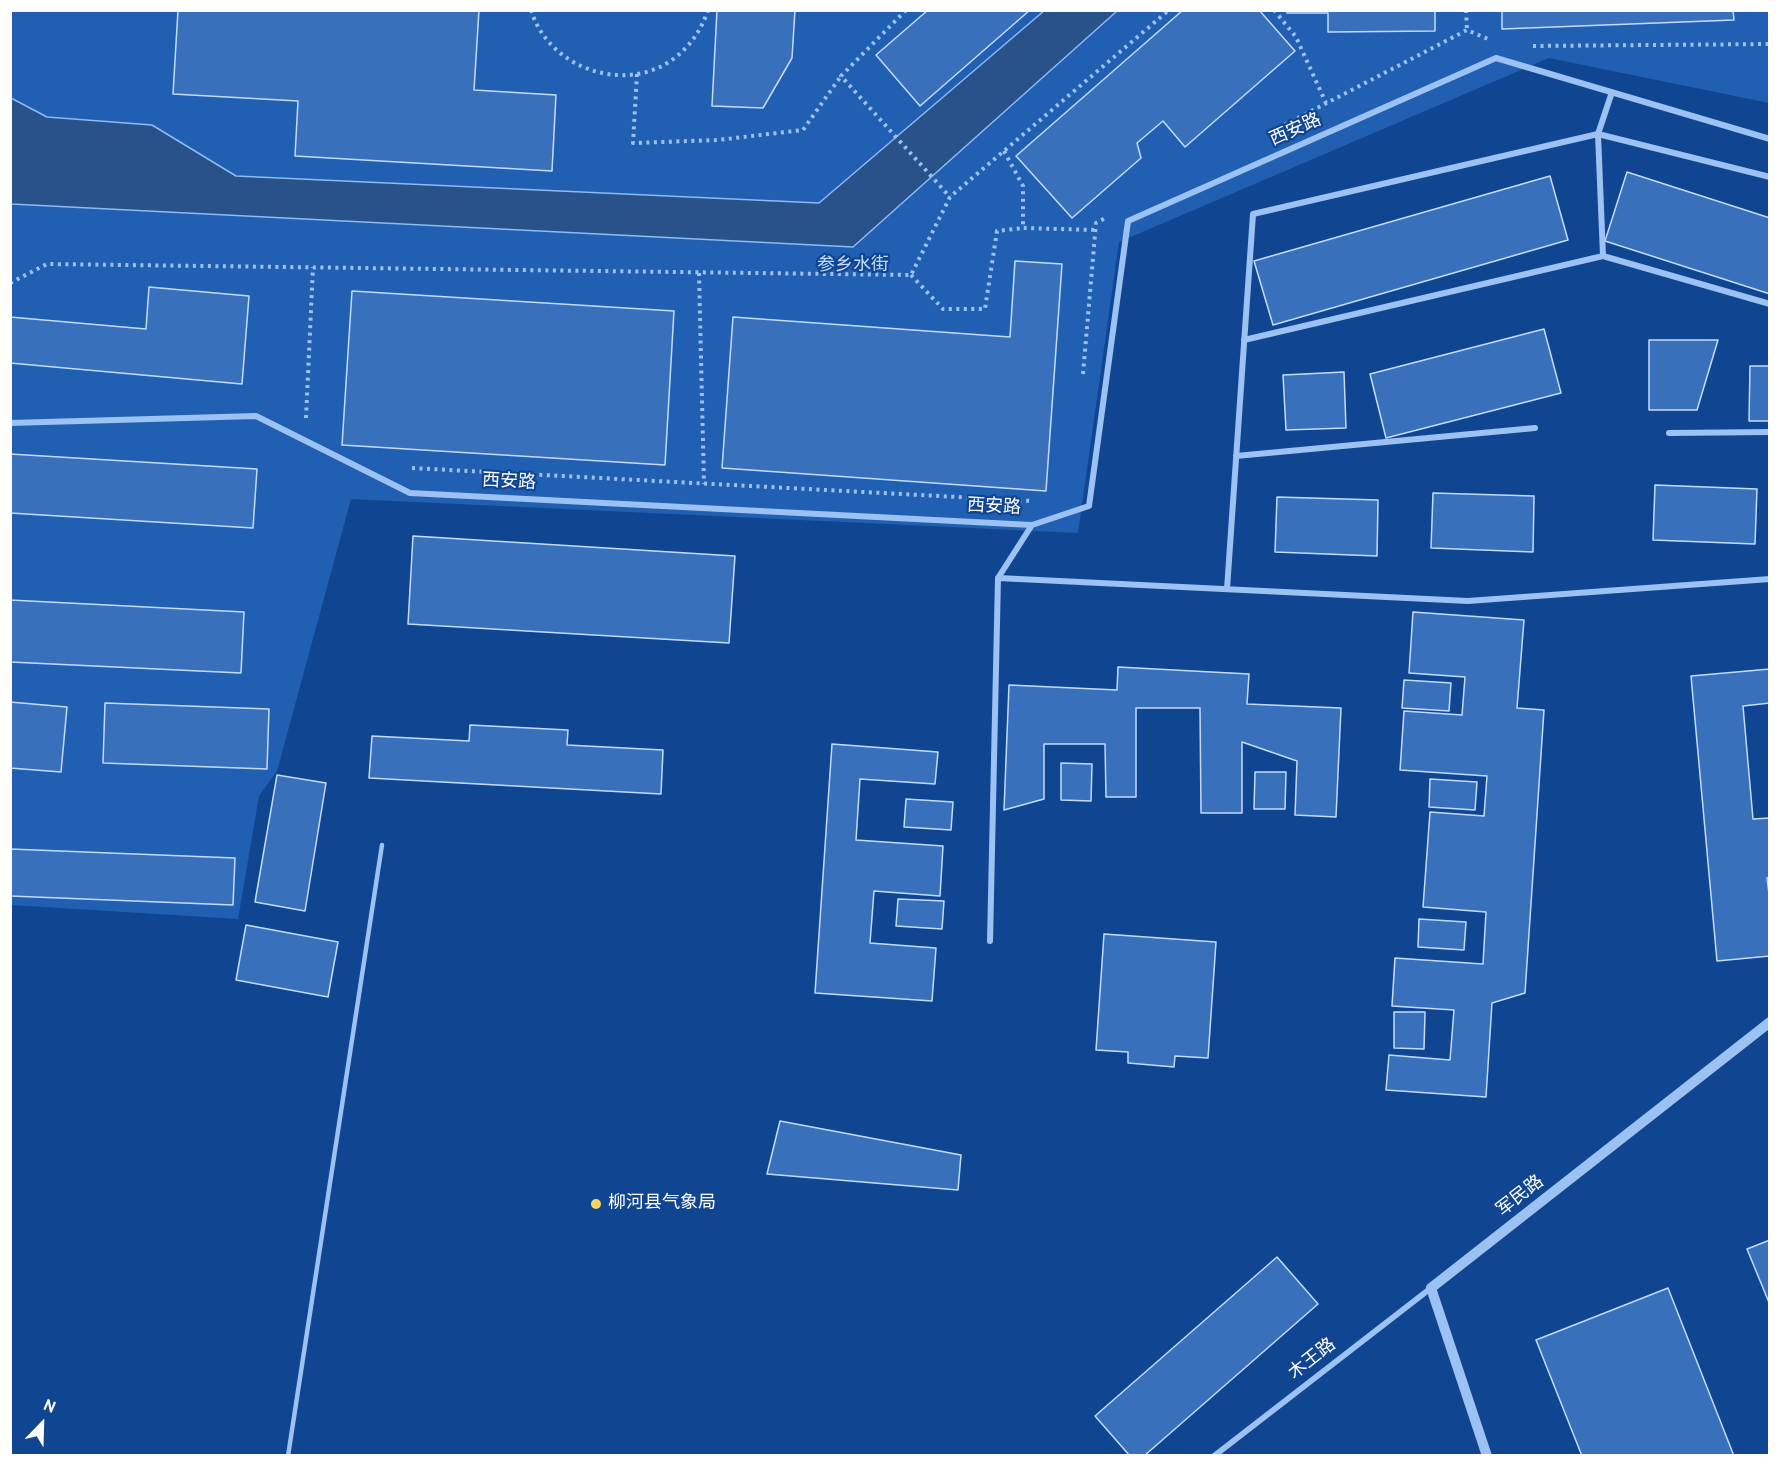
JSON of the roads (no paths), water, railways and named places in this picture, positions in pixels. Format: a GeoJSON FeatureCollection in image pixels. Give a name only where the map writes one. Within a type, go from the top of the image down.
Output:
{"type":"FeatureCollection","features":[{"type":"Feature","properties":{"kind":"street","name":"西安路"},"geometry":{"type":"LineString","coordinates":[[10,423],[256,416],[410,493],[1032,525],[1089,506],[1128,221],[1496,58],[1770,139]]}},
{"type":"Feature","properties":{"kind":"street"},"geometry":{"type":"LineString","coordinates":[[1603,256],[1598,134],[1612,92]]}},
{"type":"Feature","properties":{"kind":"street"},"geometry":{"type":"LineString","coordinates":[[1227,589],[1253,214],[1598,134],[1770,177]]}},
{"type":"Feature","properties":{"kind":"street"},"geometry":{"type":"LineString","coordinates":[[1244,340],[1603,256],[1770,304]]}},
{"type":"Feature","properties":{"kind":"street"},"geometry":{"type":"LineString","coordinates":[[1236,456],[1536,428]]}},
{"type":"Feature","properties":{"kind":"street"},"geometry":{"type":"LineString","coordinates":[[1669,433],[1770,432]]}},
{"type":"Feature","properties":{"kind":"street"},"geometry":{"type":"LineString","coordinates":[[990,941],[998,578],[1032,525]]}},
{"type":"Feature","properties":{"kind":"street"},"geometry":{"type":"LineString","coordinates":[[998,578],[1468,601],[1770,579]]}},
{"type":"Feature","properties":{"kind":"street","name":"军民路"},"geometry":{"type":"LineString","coordinates":[[1431,1288],[1770,1022]]}},
{"type":"Feature","properties":{"kind":"street"},"geometry":{"type":"LineString","coordinates":[[1431,1288],[1487,1455]]}},
{"type":"Feature","properties":{"kind":"street","name":"木王路"},"geometry":{"type":"LineString","coordinates":[[1214,1455],[1431,1288]]}},
{"type":"Feature","properties":{"kind":"lane"},"geometry":{"type":"LineString","coordinates":[[288,1455],[382,845]]}},
{"type":"Feature","properties":{"kind":"place","name":"柳河县气象局"},"geometry":{"type":"Point","coordinates":[596,1204]}},
{"type":"Feature","properties":{"kind":"park label","name":"参乡水街"},"geometry":{"type":"Point","coordinates":[853,266]}}]}
